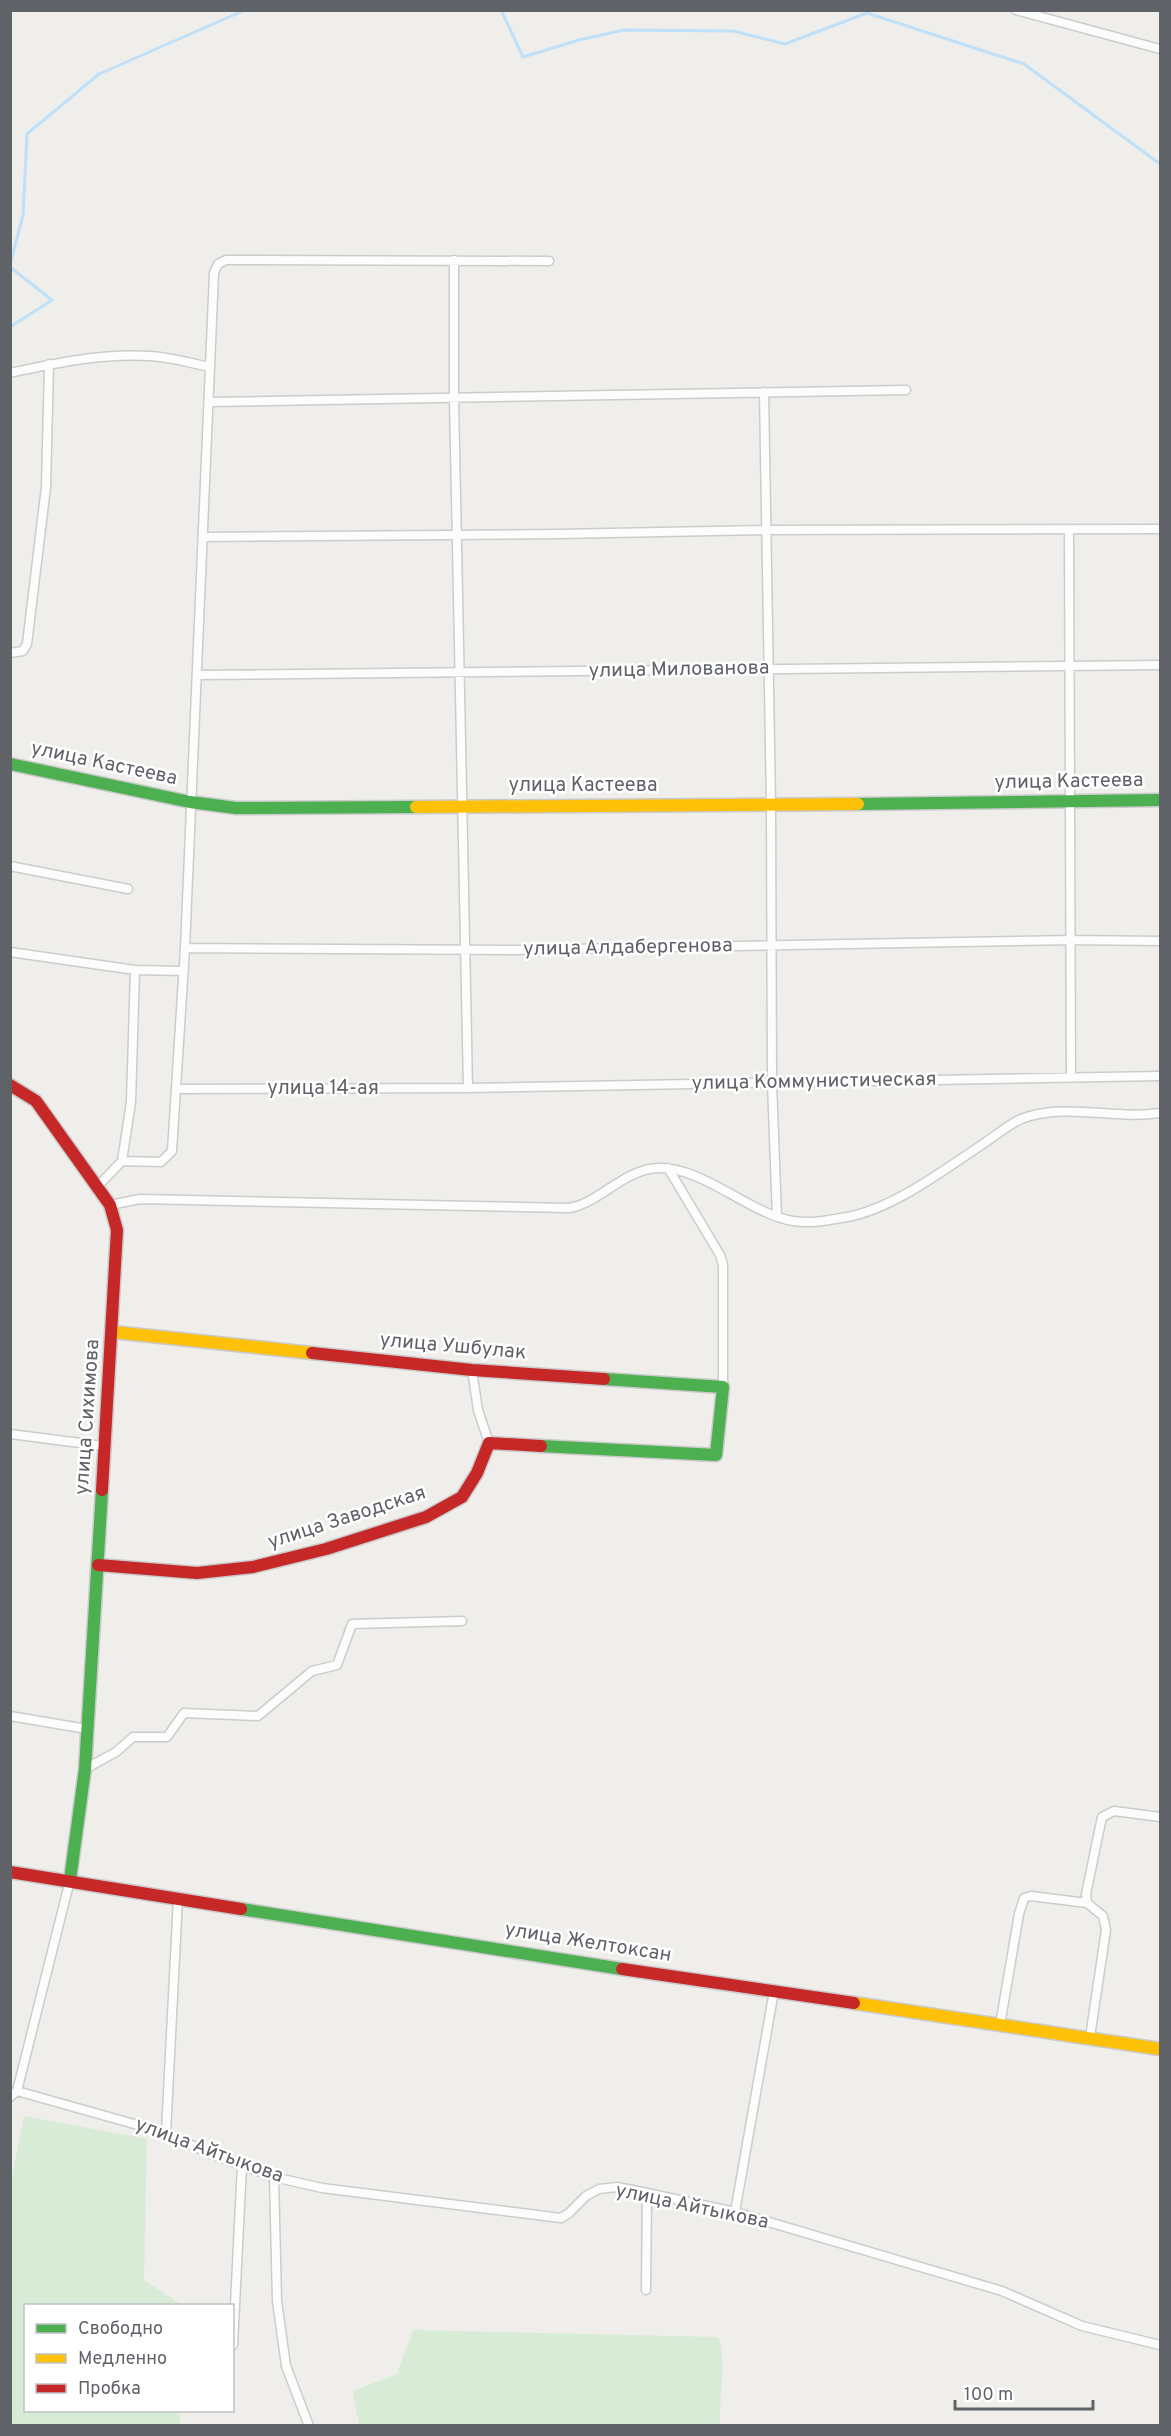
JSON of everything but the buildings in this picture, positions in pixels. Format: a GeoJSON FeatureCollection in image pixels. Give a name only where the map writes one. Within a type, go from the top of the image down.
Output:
{"type":"FeatureCollection","features":[{"type":"Feature","properties":{"kind":"street"},"geometry":{"type":"LineString","coordinates":[[1016,10],[1161,49]]}},
{"type":"Feature","properties":{"kind":"street"},"geometry":{"type":"LineString","coordinates":[[122,1161],[161,1162],[172,1151],[184,971],[214,273],[218,264],[226,260],[549,261]]}},
{"type":"Feature","properties":{"kind":"street"},"geometry":{"type":"LineString","coordinates":[[454,260],[454,398],[468,1088]]}},
{"type":"Feature","properties":{"kind":"street"},"geometry":{"type":"LineString","coordinates":[[10,373],[49,364],[131,355],[172,359],[210,367]]}},
{"type":"Feature","properties":{"kind":"street"},"geometry":{"type":"LineString","coordinates":[[13,653],[23,651],[27,644],[43,509],[49,364]]}},
{"type":"Feature","properties":{"kind":"street"},"geometry":{"type":"LineString","coordinates":[[209,402],[906,390]]}},
{"type":"Feature","properties":{"kind":"street"},"geometry":{"type":"LineString","coordinates":[[764,392],[771,805],[772,1083],[777,1217]]}},
{"type":"Feature","properties":{"kind":"street"},"geometry":{"type":"LineString","coordinates":[[203,537],[766,530],[1161,529]]}},
{"type":"Feature","properties":{"kind":"street"},"geometry":{"type":"LineString","coordinates":[[1069,530],[1071,1078]]}},
{"type":"Feature","properties":{"kind":"street","name":"улица Милованова"},"geometry":{"type":"LineString","coordinates":[[197,675],[1161,665]]}},
{"type":"Feature","properties":{"kind":"street","name":"улица Кастеева"},"geometry":{"type":"LineString","coordinates":[[10,764],[190,802],[236,807],[771,805],[1161,800]]}},
{"type":"Feature","properties":{"kind":"street"},"geometry":{"type":"LineString","coordinates":[[10,866],[128,889]]}},
{"type":"Feature","properties":{"kind":"street","name":"улица Алдабергенова"},"geometry":{"type":"LineString","coordinates":[[185,948],[466,950],[1070,940],[1161,941]]}},
{"type":"Feature","properties":{"kind":"street"},"geometry":{"type":"LineString","coordinates":[[10,952],[135,970],[184,971]]}},
{"type":"Feature","properties":{"kind":"street"},"geometry":{"type":"LineString","coordinates":[[98,1186],[122,1161],[132,1102],[135,970]]}},
{"type":"Feature","properties":{"kind":"street","name":"улица Коммунистическая"},"geometry":{"type":"LineString","coordinates":[[468,1088],[1161,1076]]}},
{"type":"Feature","properties":{"kind":"street","name":"улица Сихимова"},"geometry":{"type":"LineString","coordinates":[[10,1085],[36,1101],[110,1205],[117,1230],[113,1332],[85,1769],[70,1880]]}},
{"type":"Feature","properties":{"kind":"street","name":"улица 14-ая"},"geometry":{"type":"LineString","coordinates":[[177,1089],[468,1088]]}},
{"type":"Feature","properties":{"kind":"street"},"geometry":{"type":"LineString","coordinates":[[110,1205],[140,1199],[569,1208],[583,1203],[643,1169],[668,1168],[691,1175],[777,1217],[794,1222],[811,1222],[851,1216],[877,1206],[922,1184],[1018,1121],[1041,1112],[1072,1111],[1141,1115],[1161,1113]]}},
{"type":"Feature","properties":{"kind":"street"},"geometry":{"type":"LineString","coordinates":[[472,1370],[478,1410],[489,1443],[716,1455],[723,1387],[723,1265],[720,1255],[668,1168]]}},
{"type":"Feature","properties":{"kind":"street","name":"улица Ушбулак"},"geometry":{"type":"LineString","coordinates":[[113,1332],[472,1370],[723,1387]]}},
{"type":"Feature","properties":{"kind":"street"},"geometry":{"type":"LineString","coordinates":[[10,1434],[104,1446]]}},
{"type":"Feature","properties":{"kind":"street","name":"улица Заводская"},"geometry":{"type":"LineString","coordinates":[[98,1565],[197,1573],[253,1568],[338,1546],[426,1517],[462,1497],[477,1473],[489,1443]]}},
{"type":"Feature","properties":{"kind":"street"},"geometry":{"type":"LineString","coordinates":[[85,1769],[116,1752],[133,1737],[167,1737],[184,1713],[258,1716],[312,1671],[337,1665],[352,1624],[462,1621]]}},
{"type":"Feature","properties":{"kind":"street"},"geometry":{"type":"LineString","coordinates":[[10,1716],[87,1729]]}},
{"type":"Feature","properties":{"kind":"street"},"geometry":{"type":"LineString","coordinates":[[1087,1902],[1087,1888],[1102,1817],[1114,1811],[1161,1817]]}},
{"type":"Feature","properties":{"kind":"street","name":"улица Желтоксан"},"geometry":{"type":"LineString","coordinates":[[10,1872],[1161,2049]]}},
{"type":"Feature","properties":{"kind":"street"},"geometry":{"type":"LineString","coordinates":[[14,2094],[70,1880]]}},
{"type":"Feature","properties":{"kind":"street"},"geometry":{"type":"LineString","coordinates":[[1000,2025],[1019,1914],[1024,1898],[1031,1896],[1087,1902],[1102,1916],[1106,1930],[1090,2037]]}},
{"type":"Feature","properties":{"kind":"street"},"geometry":{"type":"LineString","coordinates":[[166,2133],[178,1898]]}},
{"type":"Feature","properties":{"kind":"street"},"geometry":{"type":"LineString","coordinates":[[735,2212],[774,1991]]}},
{"type":"Feature","properties":{"kind":"street","name":"улица Айтыкова"},"geometry":{"type":"LineString","coordinates":[[14,2094],[166,2133],[211,2154],[274,2177],[321,2188],[561,2217],[569,2213],[586,2196],[599,2189],[617,2187],[735,2212],[1002,2291],[1082,2326],[1161,2345]]}},
{"type":"Feature","properties":{"kind":"street"},"geometry":{"type":"LineString","coordinates":[[234,2326],[242,2165]]}},
{"type":"Feature","properties":{"kind":"street"},"geometry":{"type":"LineString","coordinates":[[274,2177],[277,2301],[286,2366],[309,2426]]}},
{"type":"Feature","properties":{"kind":"street"},"geometry":{"type":"LineString","coordinates":[[646,2290],[648,2193]]}},
{"type":"Feature","properties":{"kind":"green space"},"geometry":{"type":"Polygon","coordinates":[[[24,2116],[147,2139],[144,2280],[180,2304],[24,2304],[24,2412],[180,2412],[180,2425],[11,2425],[10,2187],[24,2116]]]}},
{"type":"Feature","properties":{"kind":"green space"},"geometry":{"type":"Polygon","coordinates":[[[413,2330],[718,2337],[722,2355],[720,2425],[359,2425],[353,2391],[397,2374],[413,2330]]]}},
{"type":"Feature","properties":{"kind":"waterway"},"geometry":{"type":"LineString","coordinates":[[10,265],[23,215],[27,134],[99,74],[245,10]]}},
{"type":"Feature","properties":{"kind":"waterway"},"geometry":{"type":"LineString","coordinates":[[501,10],[523,57],[579,40],[624,30],[733,31],[785,44],[867,13],[1024,64],[1160,164]]}},
{"type":"Feature","properties":{"kind":"waterway"},"geometry":{"type":"LineString","coordinates":[[10,267],[52,300],[10,327]]}},
{"type":"Feature","properties":{"kind":"traffic: fast"},"geometry":{"type":"LineString","coordinates":[[10,764],[190,802],[236,808],[416,807]]}},
{"type":"Feature","properties":{"kind":"traffic: fast"},"geometry":{"type":"LineString","coordinates":[[858,804],[1160,800]]}},
{"type":"Feature","properties":{"kind":"traffic: fast"},"geometry":{"type":"LineString","coordinates":[[541,1446],[716,1455],[723,1387],[604,1379]]}},
{"type":"Feature","properties":{"kind":"traffic: fast"},"geometry":{"type":"LineString","coordinates":[[70,1880],[85,1769],[102,1490]]}},
{"type":"Feature","properties":{"kind":"traffic: fast"},"geometry":{"type":"LineString","coordinates":[[241,1909],[622,1969]]}},
{"type":"Feature","properties":{"kind":"traffic: slow"},"geometry":{"type":"LineString","coordinates":[[416,807],[858,804]]}},
{"type":"Feature","properties":{"kind":"traffic: slow"},"geometry":{"type":"LineString","coordinates":[[113,1332],[312,1353]]}},
{"type":"Feature","properties":{"kind":"traffic: slow"},"geometry":{"type":"LineString","coordinates":[[854,2003],[1160,2049]]}},
{"type":"Feature","properties":{"kind":"traffic: jam"},"geometry":{"type":"LineString","coordinates":[[10,1085],[36,1101],[110,1205],[117,1230],[102,1490]]}},
{"type":"Feature","properties":{"kind":"traffic: jam"},"geometry":{"type":"LineString","coordinates":[[312,1353],[472,1370],[604,1379]]}},
{"type":"Feature","properties":{"kind":"traffic: jam"},"geometry":{"type":"LineString","coordinates":[[98,1565],[197,1573],[253,1567],[326,1549],[426,1517],[462,1497],[477,1473],[489,1443],[541,1446]]}},
{"type":"Feature","properties":{"kind":"traffic: jam"},"geometry":{"type":"LineString","coordinates":[[10,1872],[241,1909]]}},
{"type":"Feature","properties":{"kind":"traffic: jam"},"geometry":{"type":"LineString","coordinates":[[622,1969],[854,2003]]}}]}
